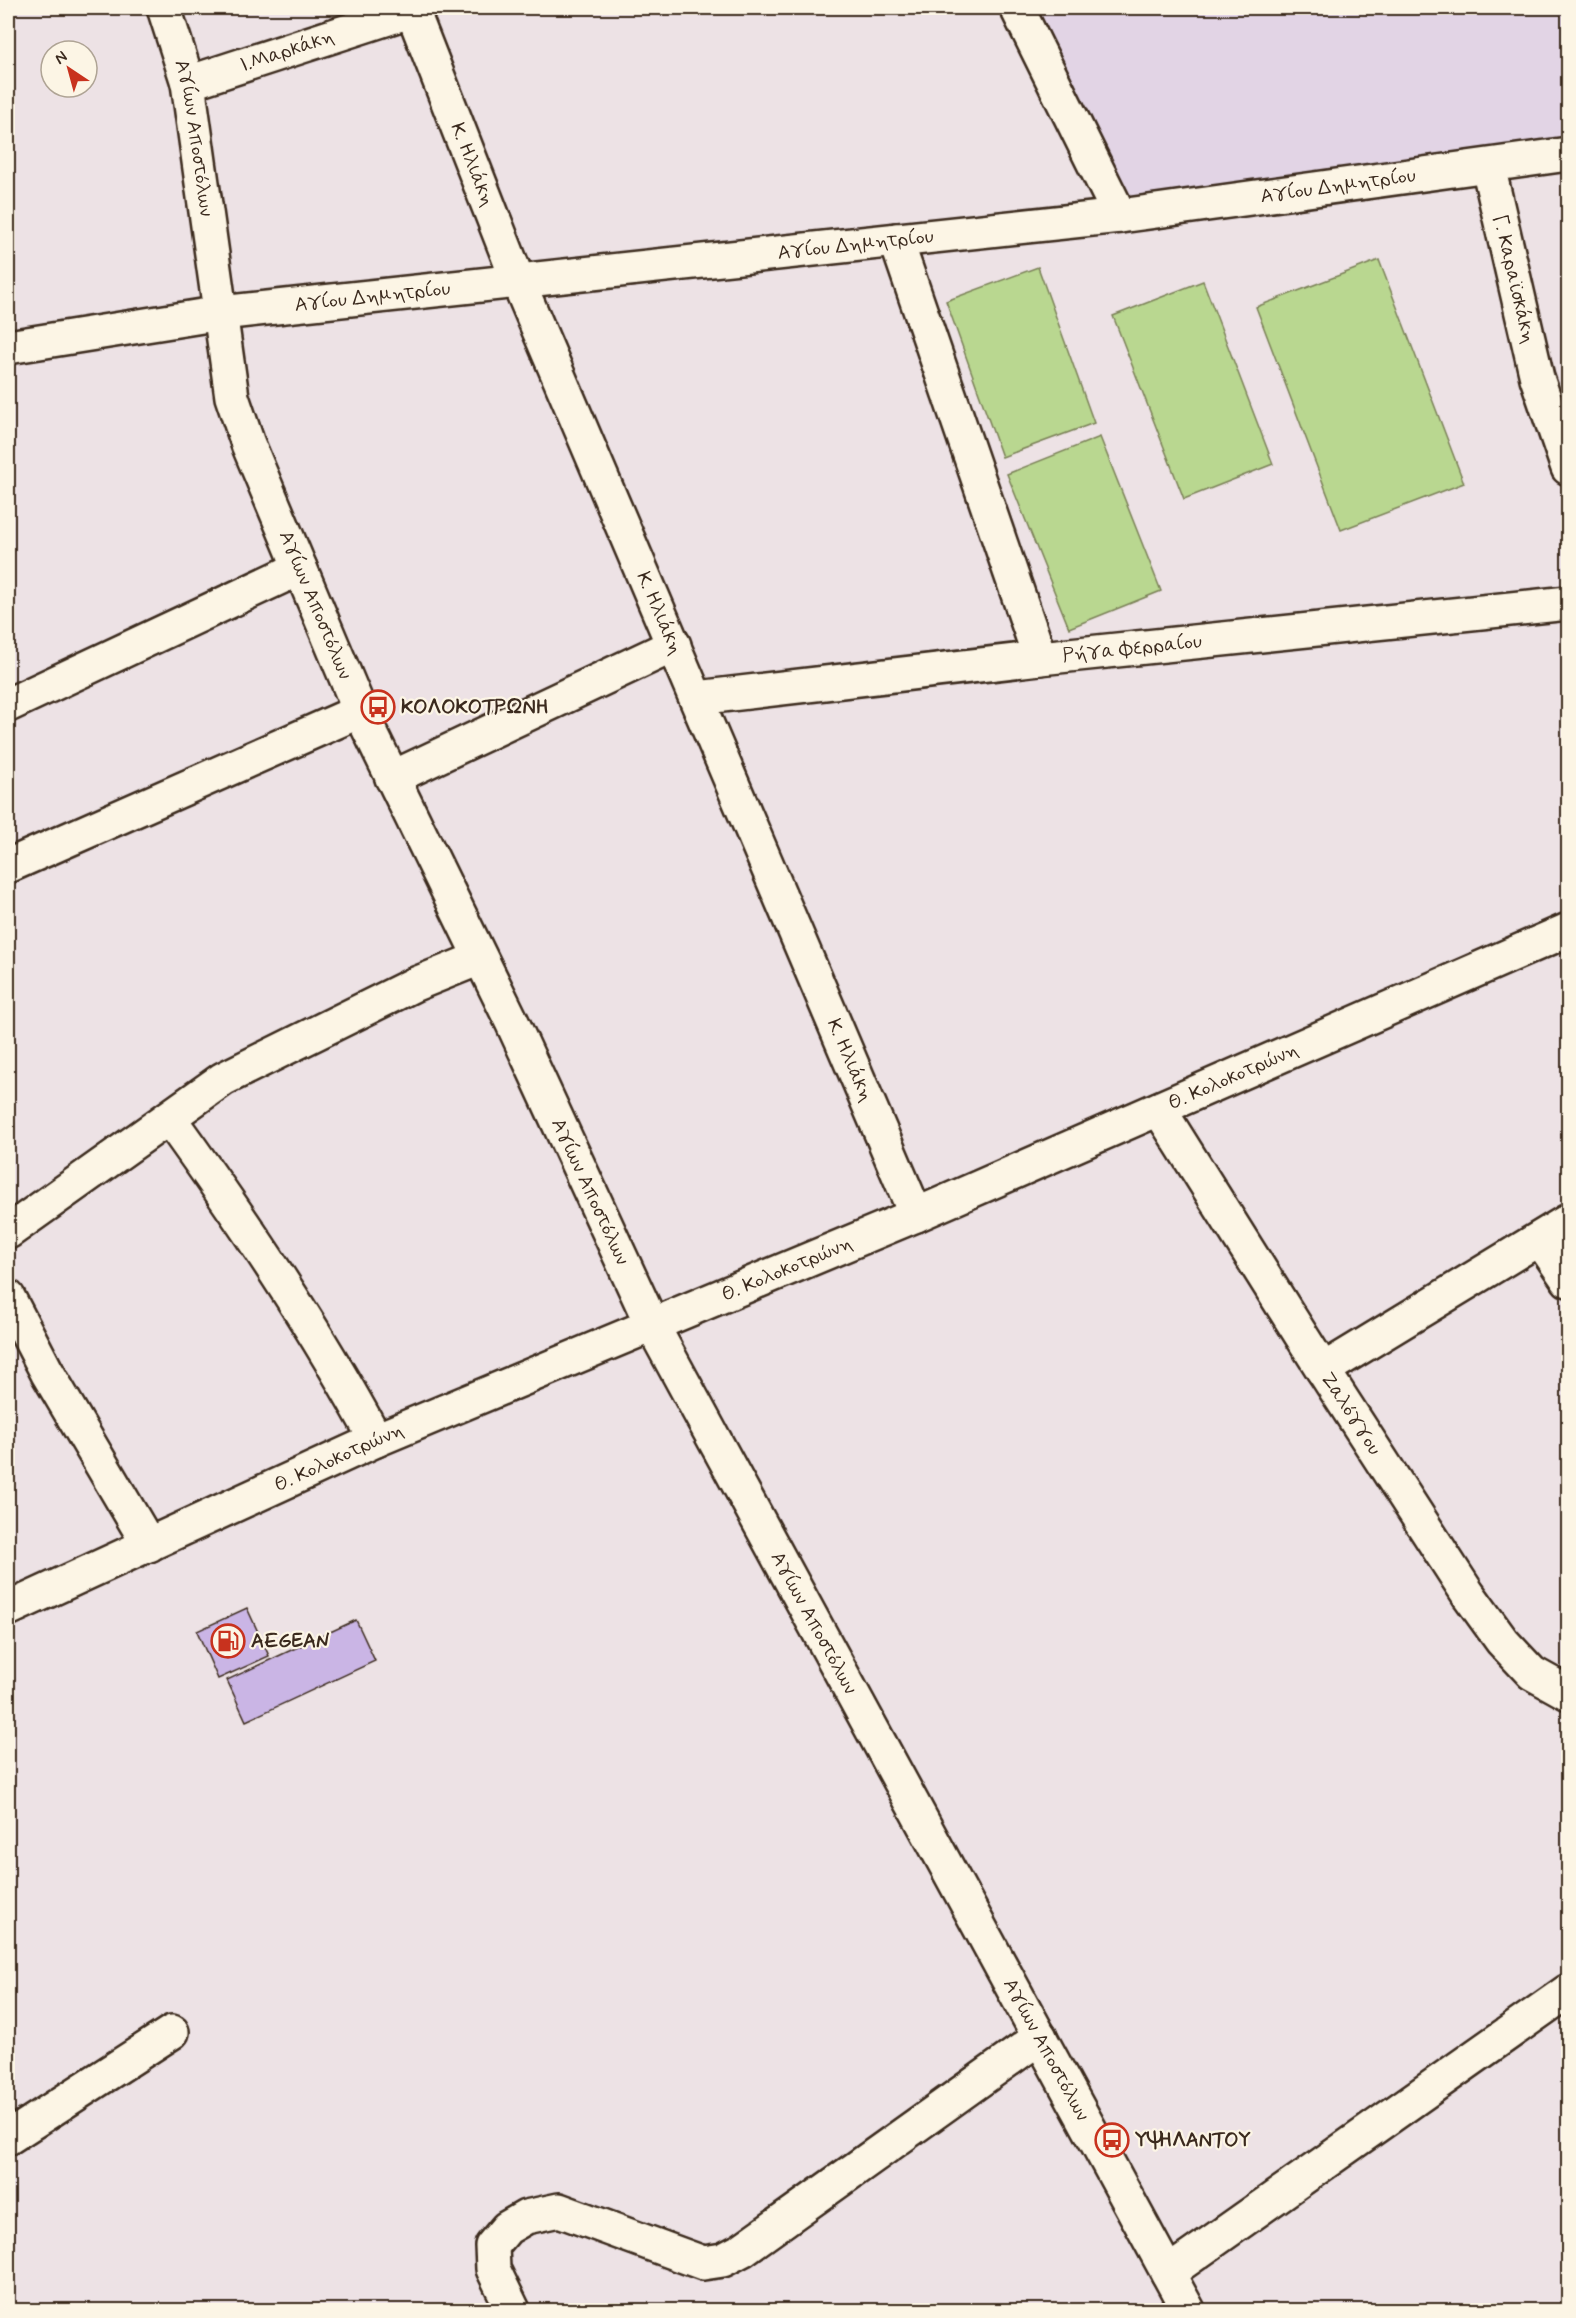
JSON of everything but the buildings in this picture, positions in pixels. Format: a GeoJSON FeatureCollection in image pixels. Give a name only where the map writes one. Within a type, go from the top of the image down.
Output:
{"type":"FeatureCollection","features":[{"type":"Feature","properties":{"kind":"street","name":"Αγίων Αποστόλων"},"geometry":{"type":"LineString","coordinates":[[164,8],[188,83],[232,397],[248,444],[360,711],[512,1022],[652,1325],[1188,2310]]}},
{"type":"Feature","properties":{"kind":"street"},"geometry":{"type":"LineString","coordinates":[[1017,8],[1120,216]]}},
{"type":"Feature","properties":{"kind":"street","name":"Ι.Μαρκάκη"},"geometry":{"type":"LineString","coordinates":[[188,83],[415,9]]}},
{"type":"Feature","properties":{"kind":"street","name":"Κ. Ηλιάκη"},"geometry":{"type":"LineString","coordinates":[[415,9],[518,281],[915,1215]]}},
{"type":"Feature","properties":{"kind":"street"},"geometry":{"type":"LineString","coordinates":[[1488,166],[1569,154]]}},
{"type":"Feature","properties":{"kind":"street","name":"Αγίου Δημητρίου"},"geometry":{"type":"LineString","coordinates":[[8,347],[221,313],[1120,216],[1488,166]]}},
{"type":"Feature","properties":{"kind":"street","name":"Γ. Καραϊσκάκη"},"geometry":{"type":"LineString","coordinates":[[1488,166],[1537,378],[1569,468]]}},
{"type":"Feature","properties":{"kind":"street"},"geometry":{"type":"LineString","coordinates":[[896,240],[1040,658]]}},
{"type":"Feature","properties":{"kind":"street"},"geometry":{"type":"LineString","coordinates":[[8,705],[300,568]]}},
{"type":"Feature","properties":{"kind":"street","name":"Ρήγα Φερραίου"},"geometry":{"type":"LineString","coordinates":[[697,698],[1040,658],[1569,603]]}},
{"type":"Feature","properties":{"kind":"street"},"geometry":{"type":"LineString","coordinates":[[392,778],[674,645]]}},
{"type":"Feature","properties":{"kind":"street"},"geometry":{"type":"LineString","coordinates":[[8,866],[360,711]]}},
{"type":"Feature","properties":{"kind":"street","name":"Θ. Κολοκοτρώνη"},"geometry":{"type":"LineString","coordinates":[[8,1609],[376,1440],[915,1215],[1569,930]]}},
{"type":"Feature","properties":{"kind":"street"},"geometry":{"type":"LineString","coordinates":[[8,1232],[223,1079],[413,985],[480,957]]}},
{"type":"Feature","properties":{"kind":"street","name":"Ζαλόγγου"},"geometry":{"type":"LineString","coordinates":[[1159,1109],[1323,1370],[1468,1594],[1502,1641],[1532,1673],[1569,1693]]}},
{"type":"Feature","properties":{"kind":"street"},"geometry":{"type":"LineString","coordinates":[[169,1118],[290,1292],[345,1382],[376,1440]]}},
{"type":"Feature","properties":{"kind":"street"},"geometry":{"type":"LineString","coordinates":[[1323,1370],[1569,1221]]}},
{"type":"Feature","properties":{"kind":"street"},"geometry":{"type":"LineString","coordinates":[[1540,1239],[1569,1280]]}},
{"type":"Feature","properties":{"kind":"street"},"geometry":{"type":"LineString","coordinates":[[8,1297],[47,1372],[149,1545]]}},
{"type":"Feature","properties":{"kind":"street"},"geometry":{"type":"LineString","coordinates":[[1168,2273],[1569,1991]]}},
{"type":"Feature","properties":{"kind":"street"},"geometry":{"type":"LineString","coordinates":[[8,2138],[172,2031]]}},
{"type":"Feature","properties":{"kind":"street"},"geometry":{"type":"LineString","coordinates":[[513,2310],[493,2269],[492,2246],[507,2228],[526,2217],[559,2210],[703,2263],[723,2260],[772,2229],[1040,2037]]}},
{"type":"Feature","properties":{"kind":"shaded area"},"geometry":{"type":"Polygon","coordinates":[[[1028,8],[1568,8],[1568,140],[1127,207],[1028,8]]]}},
{"type":"Feature","properties":{"kind":"green space"},"geometry":{"type":"Polygon","coordinates":[[[1379,260],[1464,483],[1341,530],[1256,307],[1379,260]]]}},
{"type":"Feature","properties":{"kind":"green space"},"geometry":{"type":"Polygon","coordinates":[[[1038,267],[1094,423],[1002,457],[946,301],[1038,267]]]}},
{"type":"Feature","properties":{"kind":"green space"},"geometry":{"type":"Polygon","coordinates":[[[1203,281],[1273,464],[1184,499],[1113,316],[1203,281]]]}},
{"type":"Feature","properties":{"kind":"green space"},"geometry":{"type":"Polygon","coordinates":[[[1100,437],[1161,591],[1069,628],[1007,474],[1100,437]]]}},
{"type":"Feature","properties":{"kind":"place","name":"ΚΟΛΟΚΟΤΡΩΝΗ"},"geometry":{"type":"Point","coordinates":[378,707]}},
{"type":"Feature","properties":{"kind":"place","name":"AEGEAN"},"geometry":{"type":"Point","coordinates":[228,1641]}},
{"type":"Feature","properties":{"kind":"place","name":"ΥΨΗΛΑΝΤΟΥ"},"geometry":{"type":"Point","coordinates":[1112,2140]}}]}
